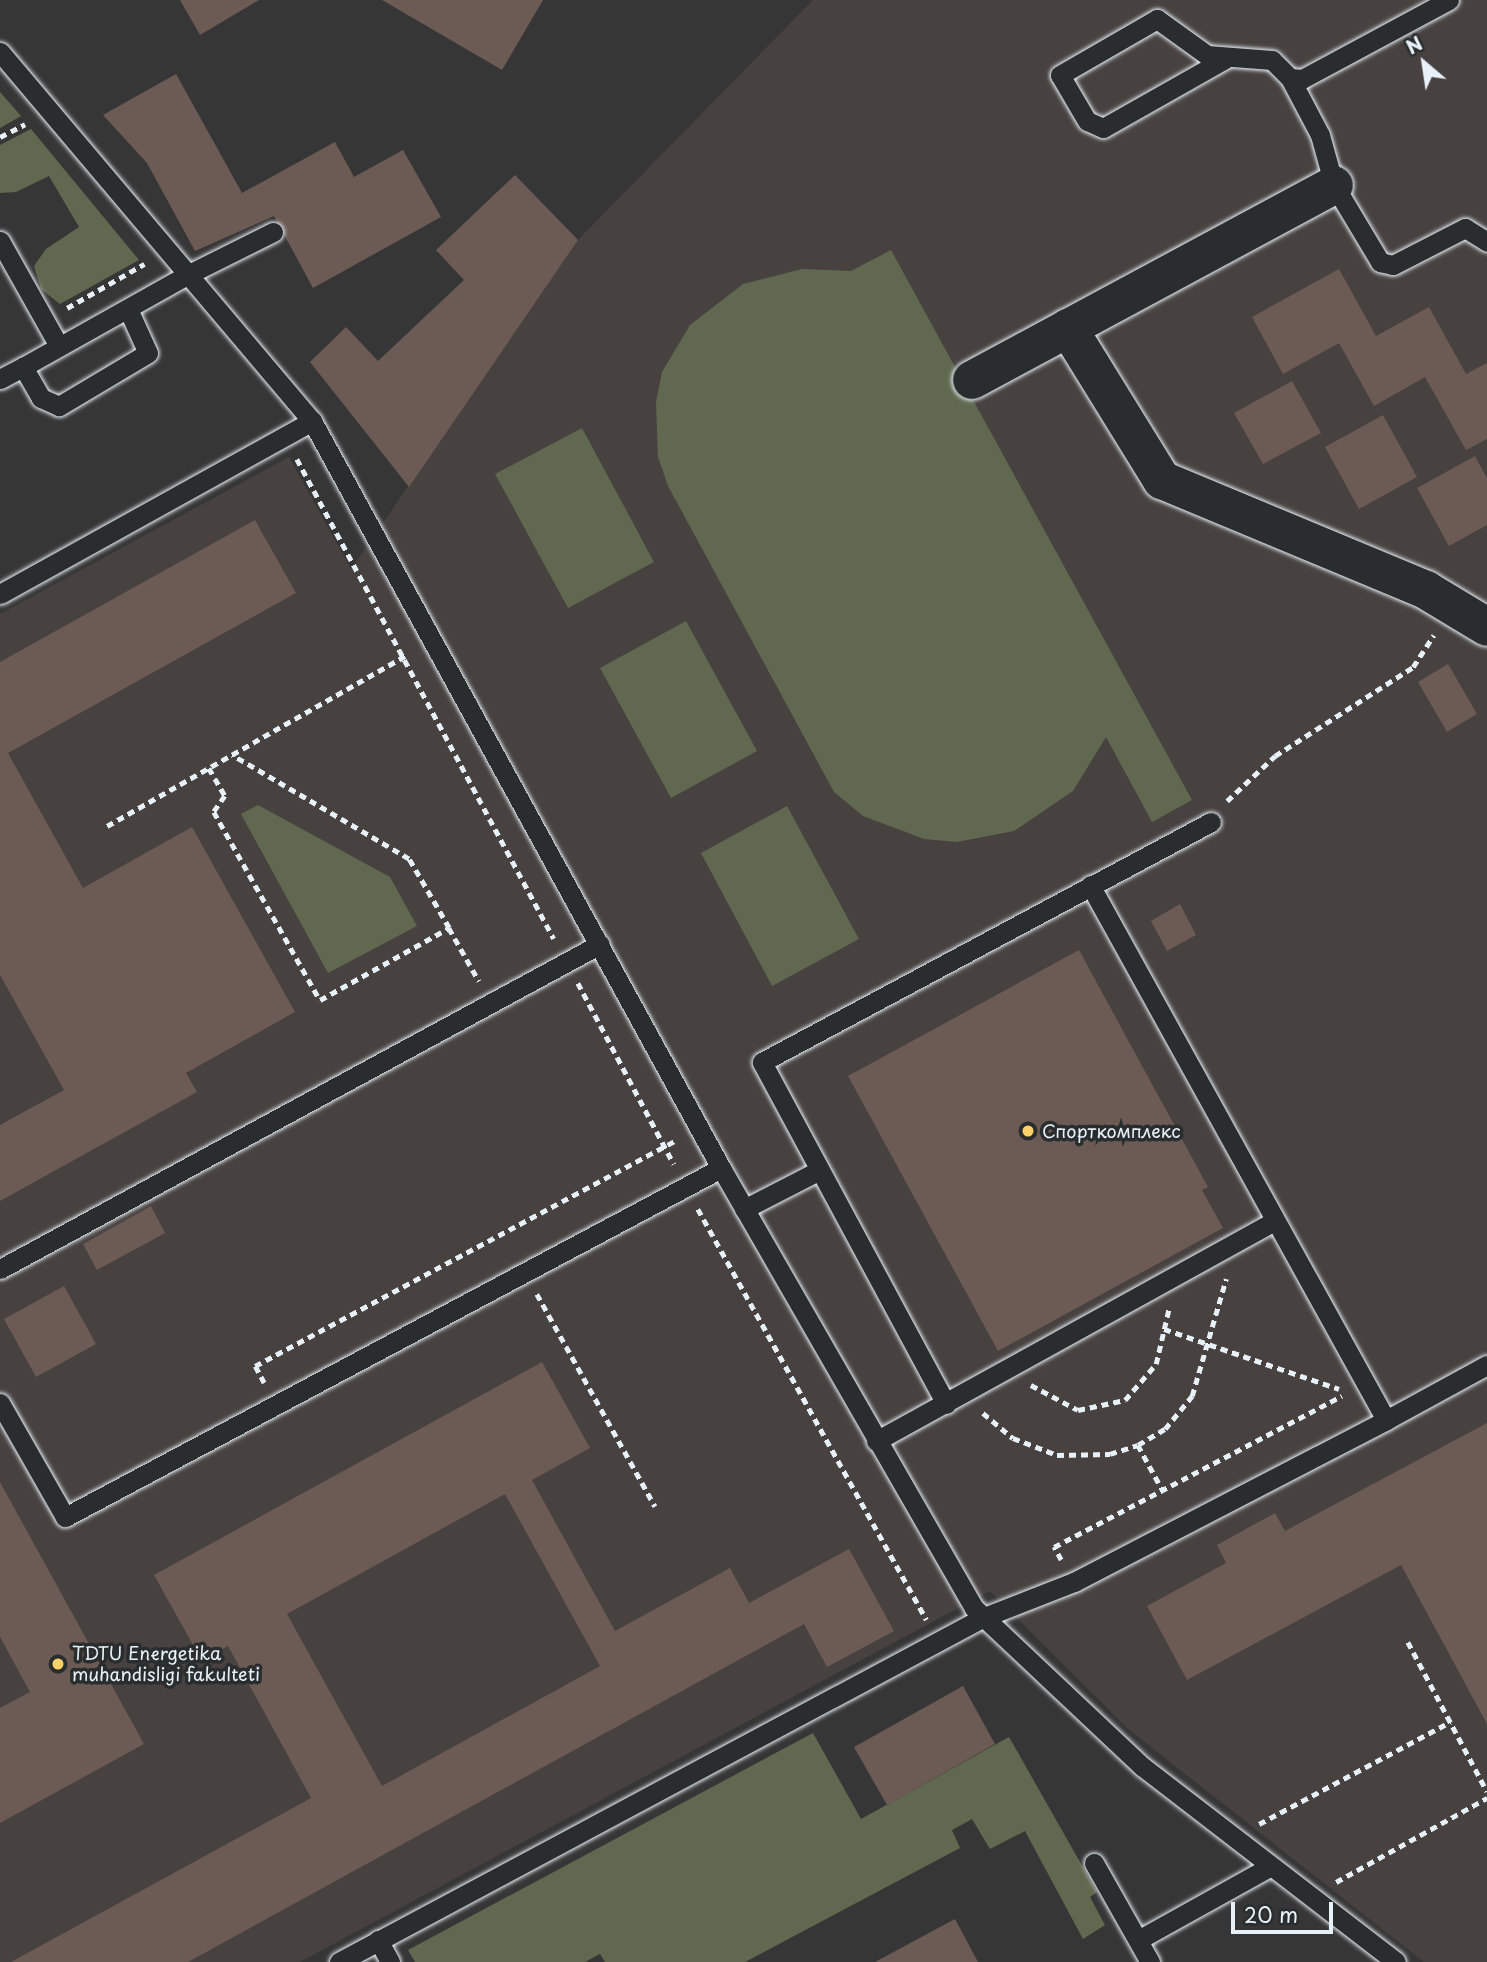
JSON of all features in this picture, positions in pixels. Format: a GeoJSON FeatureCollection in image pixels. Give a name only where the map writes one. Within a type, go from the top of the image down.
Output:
{"type":"FeatureCollection","features":[{"type":"Feature","properties":{"kind":"street"},"geometry":{"type":"LineString","coordinates":[[972,380],[1334,185]]}},
{"type":"Feature","properties":{"kind":"street"},"geometry":{"type":"LineString","coordinates":[[1068,328],[1162,480],[1453,605],[1487,627]]}},
{"type":"Feature","properties":{"kind":"lane"},"geometry":{"type":"LineString","coordinates":[[1290,78],[1302,79],[1449,0]]}},
{"type":"Feature","properties":{"kind":"lane"},"geometry":{"type":"LineString","coordinates":[[1225,60],[1103,128],[1087,121],[1060,75],[1151,19],[1225,60],[1272,60],[1290,78],[1320,135],[1334,185],[1386,266],[1465,228],[1487,242]]}},
{"type":"Feature","properties":{"kind":"lane"},"geometry":{"type":"LineString","coordinates":[[0,52],[312,421],[721,1168],[968,1599],[982,1618],[1143,1767],[1396,1962]]}},
{"type":"Feature","properties":{"kind":"lane"},"geometry":{"type":"LineString","coordinates":[[0,379],[189,274],[272,232]]}},
{"type":"Feature","properties":{"kind":"lane"},"geometry":{"type":"LineString","coordinates":[[0,241],[59,346]]}},
{"type":"Feature","properties":{"kind":"lane"},"geometry":{"type":"LineString","coordinates":[[23,367],[41,398],[59,406],[148,353],[128,309]]}},
{"type":"Feature","properties":{"kind":"lane"},"geometry":{"type":"LineString","coordinates":[[0,594],[312,421]]}},
{"type":"Feature","properties":{"kind":"lane"},"geometry":{"type":"LineString","coordinates":[[946,1404],[763,1070],[765,1059],[1211,822]]}},
{"type":"Feature","properties":{"kind":"lane"},"geometry":{"type":"LineString","coordinates":[[1090,885],[1385,1420]]}},
{"type":"Feature","properties":{"kind":"lane"},"geometry":{"type":"LineString","coordinates":[[0,1269],[600,944]]}},
{"type":"Feature","properties":{"kind":"lane"},"geometry":{"type":"LineString","coordinates":[[0,1403],[65,1517],[721,1168]]}},
{"type":"Feature","properties":{"kind":"lane"},"geometry":{"type":"LineString","coordinates":[[744,1209],[818,1171]]}},
{"type":"Feature","properties":{"kind":"lane"},"geometry":{"type":"LineString","coordinates":[[876,1441],[1014,1368],[1275,1221]]}},
{"type":"Feature","properties":{"kind":"lane"},"geometry":{"type":"LineString","coordinates":[[339,1962],[982,1618],[1074,1582],[1487,1365]]}},
{"type":"Feature","properties":{"kind":"lane"},"geometry":{"type":"LineString","coordinates":[[1094,1863],[1150,1962]]}},
{"type":"Feature","properties":{"kind":"lane"},"geometry":{"type":"LineString","coordinates":[[1138,1940],[1271,1866]]}},
{"type":"Feature","properties":{"kind":"lane"},"geometry":{"type":"LineString","coordinates":[[378,1940],[390,1962]]}},
{"type":"Feature","properties":{"kind":"path"},"geometry":{"type":"LineString","coordinates":[[0,137],[31,120],[24,111]]}},
{"type":"Feature","properties":{"kind":"path"},"geometry":{"type":"LineString","coordinates":[[44,321],[149,261],[141,251]]}},
{"type":"Feature","properties":{"kind":"path"},"geometry":{"type":"LineString","coordinates":[[286,436],[685,1187],[928,1622],[968,1599]]}},
{"type":"Feature","properties":{"kind":"path"},"geometry":{"type":"LineString","coordinates":[[1211,822],[1275,756],[1413,667],[1453,605]]}},
{"type":"Feature","properties":{"kind":"path"},"geometry":{"type":"LineString","coordinates":[[107,826],[433,640]]}},
{"type":"Feature","properties":{"kind":"path"},"geometry":{"type":"LineString","coordinates":[[232,755],[409,859],[491,1003]]}},
{"type":"Feature","properties":{"kind":"path"},"geometry":{"type":"LineString","coordinates":[[209,768],[225,796],[214,812],[320,1000],[449,928]]}},
{"type":"Feature","properties":{"kind":"path"},"geometry":{"type":"LineString","coordinates":[[276,1405],[254,1366],[699,1128]]}},
{"type":"Feature","properties":{"kind":"path"},"geometry":{"type":"LineString","coordinates":[[968,1392],[995,1425],[1035,1449],[1084,1458],[1138,1445],[1181,1413],[1208,1344],[1237,1243]]}},
{"type":"Feature","properties":{"kind":"path"},"geometry":{"type":"LineString","coordinates":[[525,1272],[655,1506]]}},
{"type":"Feature","properties":{"kind":"path"},"geometry":{"type":"LineString","coordinates":[[1014,1368],[1063,1406],[1112,1406],[1148,1377],[1164,1329],[1176,1277]]}},
{"type":"Feature","properties":{"kind":"path"},"geometry":{"type":"LineString","coordinates":[[1074,1582],[1054,1547],[1350,1392],[1164,1329]]}},
{"type":"Feature","properties":{"kind":"path"},"geometry":{"type":"LineString","coordinates":[[1138,1445],[1162,1489]]}},
{"type":"Feature","properties":{"kind":"path"},"geometry":{"type":"LineString","coordinates":[[1408,1642],[1487,1791]]}},
{"type":"Feature","properties":{"kind":"path"},"geometry":{"type":"LineString","coordinates":[[1233,1837],[1450,1722]]}},
{"type":"Feature","properties":{"kind":"path"},"geometry":{"type":"LineString","coordinates":[[1311,1896],[1487,1798]]}},
{"type":"Feature","properties":{"kind":"shaded area"},"geometry":{"type":"Polygon","coordinates":[[[813,0],[1487,0],[1487,1962],[1424,1962],[1128,1729],[990,1591],[300,1962],[0,1962],[0,614],[289,457],[351,569],[578,240],[813,0]]]}},
{"type":"Feature","properties":{"kind":"green space"},"geometry":{"type":"Polygon","coordinates":[[[0,92],[21,116],[0,128],[0,92]]]}},
{"type":"Feature","properties":{"kind":"green space"},"geometry":{"type":"Polygon","coordinates":[[[31,129],[139,260],[60,304],[41,289],[34,266],[46,249],[79,227],[49,176],[16,192],[0,193],[0,145],[31,129]]]}},
{"type":"Feature","properties":{"kind":"green space"},"geometry":{"type":"Polygon","coordinates":[[[891,250],[1192,800],[1152,822],[1106,737],[1073,791],[1014,831],[957,842],[924,839],[863,816],[834,792],[668,486],[658,457],[656,402],[662,372],[690,325],[743,284],[802,269],[851,271],[891,250]]]}},
{"type":"Feature","properties":{"kind":"green space"},"geometry":{"type":"Polygon","coordinates":[[[582,428],[654,562],[568,608],[495,474],[582,428]]]}},
{"type":"Feature","properties":{"kind":"green space"},"geometry":{"type":"Polygon","coordinates":[[[686,621],[757,751],[671,798],[600,668],[686,621]]]}},
{"type":"Feature","properties":{"kind":"green space"},"geometry":{"type":"Polygon","coordinates":[[[258,805],[390,877],[417,926],[328,973],[241,814],[258,805]]]}},
{"type":"Feature","properties":{"kind":"green space"},"geometry":{"type":"Polygon","coordinates":[[[787,806],[859,939],[772,986],[701,853],[787,806]]]}},
{"type":"Feature","properties":{"kind":"green space"},"geometry":{"type":"Polygon","coordinates":[[[813,1733],[861,1819],[1009,1737],[1097,1892],[1090,1897],[1105,1925],[1083,1939],[1025,1831],[990,1849],[972,1819],[952,1830],[960,1848],[745,1962],[605,1962],[600,1954],[585,1962],[415,1962],[408,1950],[813,1733]]]}},
{"type":"Feature","properties":{"kind":"building"},"geometry":{"type":"Polygon","coordinates":[[[180,0],[259,0],[200,35],[180,0]]]}},
{"type":"Feature","properties":{"kind":"building"},"geometry":{"type":"Polygon","coordinates":[[[382,0],[543,0],[502,70],[382,0]]]}},
{"type":"Feature","properties":{"kind":"building"},"geometry":{"type":"Polygon","coordinates":[[[176,74],[242,193],[335,142],[354,177],[403,150],[441,217],[313,288],[274,216],[195,251],[147,163],[103,115],[176,74]]]}},
{"type":"Feature","properties":{"kind":"building"},"geometry":{"type":"Polygon","coordinates":[[[515,175],[578,240],[409,487],[310,362],[346,327],[378,361],[464,280],[436,250],[515,175]]]}},
{"type":"Feature","properties":{"kind":"building"},"geometry":{"type":"Polygon","coordinates":[[[1339,269],[1376,336],[1429,307],[1466,374],[1487,363],[1487,439],[1466,450],[1425,377],[1374,406],[1339,343],[1283,374],[1252,317],[1339,269]]]}},
{"type":"Feature","properties":{"kind":"building"},"geometry":{"type":"Polygon","coordinates":[[[1292,381],[1321,433],[1263,464],[1234,413],[1292,381]]]}},
{"type":"Feature","properties":{"kind":"building"},"geometry":{"type":"Polygon","coordinates":[[[1383,415],[1417,477],[1359,509],[1325,447],[1383,415]]]}},
{"type":"Feature","properties":{"kind":"building"},"geometry":{"type":"Polygon","coordinates":[[[1475,456],[1487,478],[1487,525],[1449,546],[1417,488],[1475,456]]]}},
{"type":"Feature","properties":{"kind":"building"},"geometry":{"type":"Polygon","coordinates":[[[255,520],[296,593],[8,753],[83,888],[192,827],[295,1012],[186,1073],[197,1092],[0,1201],[0,1125],[64,1090],[0,975],[0,662],[255,520]]]}},
{"type":"Feature","properties":{"kind":"building"},"geometry":{"type":"Polygon","coordinates":[[[1448,664],[1477,714],[1447,732],[1418,682],[1448,664]]]}},
{"type":"Feature","properties":{"kind":"building"},"geometry":{"type":"Polygon","coordinates":[[[1180,904],[1196,935],[1167,951],[1151,921],[1180,904]]]}},
{"type":"Feature","properties":{"kind":"building","name":"Спорткомплекс"},"geometry":{"type":"Polygon","coordinates":[[[1079,950],[1208,1187],[1202,1190],[1223,1228],[998,1351],[848,1076],[1079,950]]]}},
{"type":"Feature","properties":{"kind":"building"},"geometry":{"type":"Polygon","coordinates":[[[151,1206],[165,1233],[97,1270],[83,1244],[151,1206]]]}},
{"type":"Feature","properties":{"kind":"building"},"geometry":{"type":"Polygon","coordinates":[[[64,1286],[96,1344],[36,1377],[4,1319],[64,1286]]]}},
{"type":"Feature","properties":{"kind":"building"},"geometry":{"type":"Polygon","coordinates":[[[542,1362],[590,1448],[532,1480],[615,1631],[730,1568],[749,1603],[849,1549],[894,1631],[827,1667],[804,1624],[188,1962],[11,1962],[311,1798],[228,1646],[202,1661],[154,1575],[542,1362]],[[505,1494],[287,1614],[382,1786],[600,1666],[505,1494]]]}},
{"type":"Feature","properties":{"kind":"building"},"geometry":{"type":"Polygon","coordinates":[[[1487,1423],[1487,1724],[1401,1565],[1187,1680],[1147,1606],[1226,1563],[1217,1545],[1275,1513],[1285,1531],[1487,1423]]]}},
{"type":"Feature","properties":{"kind":"building","name":"TDTU Energetika muhandisligi fakulteti"},"geometry":{"type":"Polygon","coordinates":[[[0,1482],[144,1744],[0,1823],[0,1708],[30,1692],[0,1637],[0,1482]]]}},
{"type":"Feature","properties":{"kind":"building"},"geometry":{"type":"Polygon","coordinates":[[[963,1686],[995,1744],[887,1805],[854,1747],[963,1686]]]}},
{"type":"Feature","properties":{"kind":"building"},"geometry":{"type":"Polygon","coordinates":[[[955,1919],[978,1962],[875,1962],[955,1919]]]}},
{"type":"Feature","properties":{"kind":"place","name":"Спорткомплекс"},"geometry":{"type":"Point","coordinates":[1028,1131]}},
{"type":"Feature","properties":{"kind":"place","name":"TDTU Energetika muhandisligi fakulteti"},"geometry":{"type":"Point","coordinates":[58,1664]}}]}
